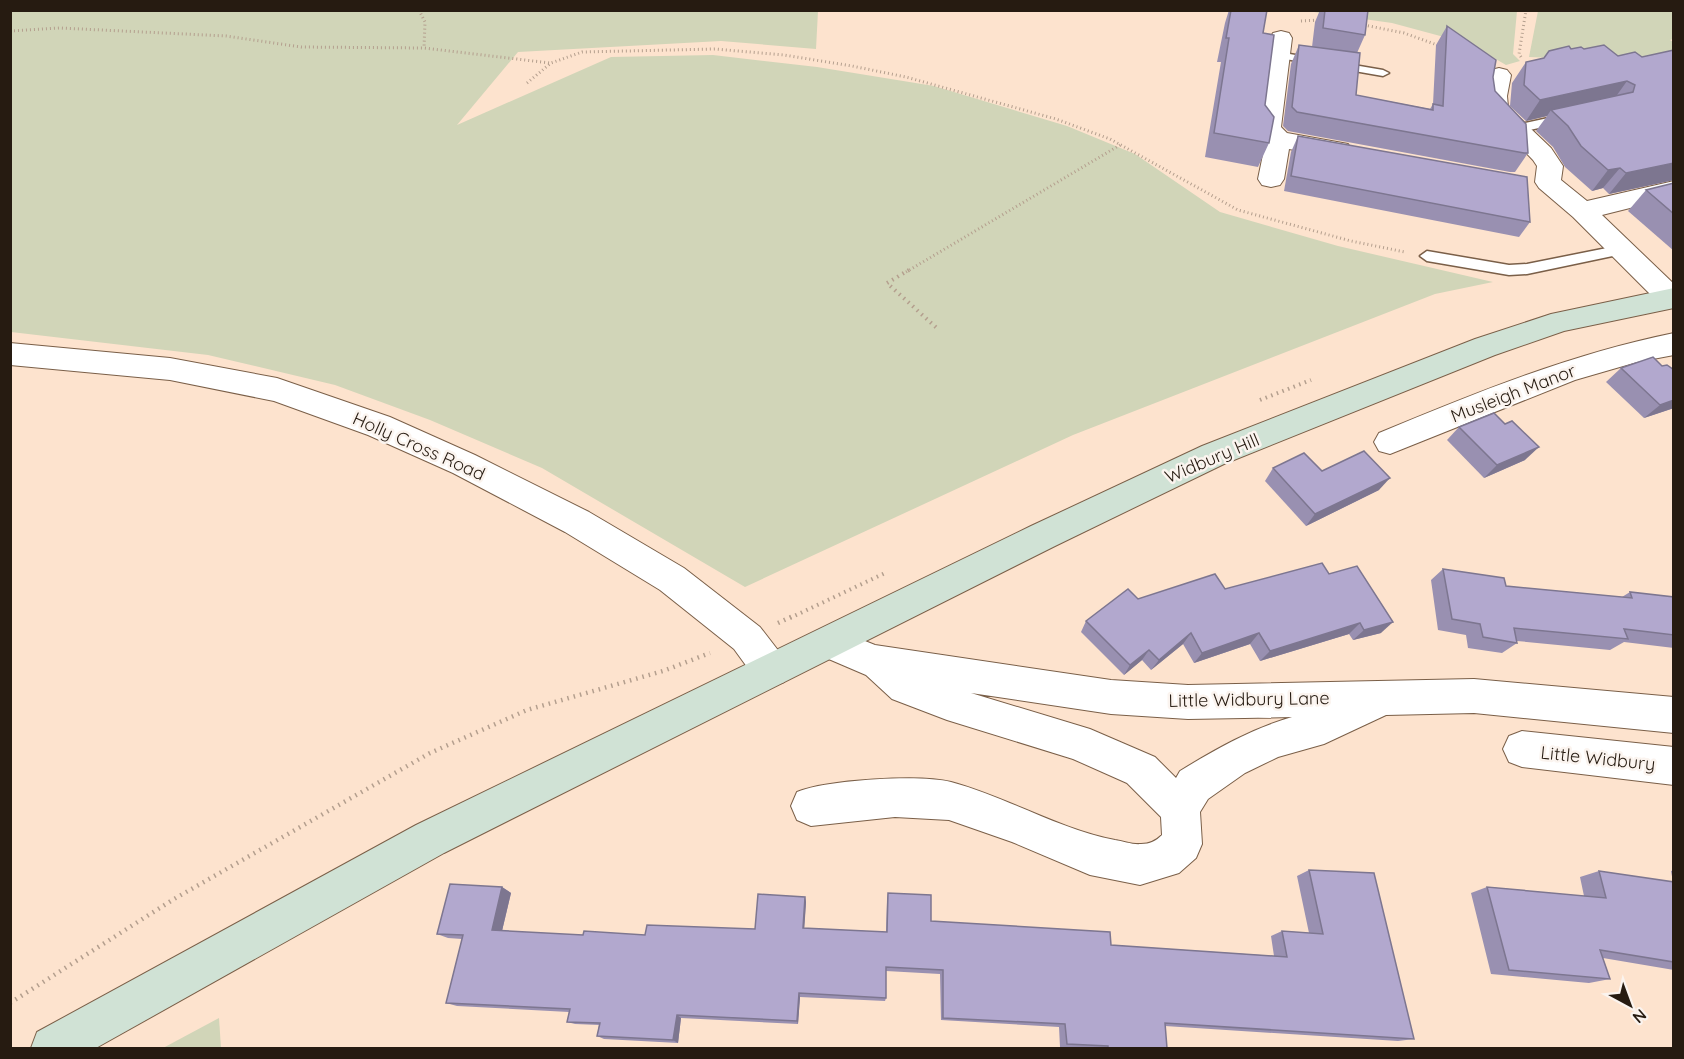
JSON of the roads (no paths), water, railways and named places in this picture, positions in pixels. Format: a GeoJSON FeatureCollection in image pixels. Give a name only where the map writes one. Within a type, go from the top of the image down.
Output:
{"type":"FeatureCollection","features":[{"type":"Feature","properties":{"kind":"main road","name":"Widbury Hill"},"geometry":{"type":"LineString","coordinates":[[53,1048],[430,838],[1212,455],[1485,347],[1561,321],[1672,298]]}},
{"type":"Feature","properties":{"kind":"street"},"geometry":{"type":"LineString","coordinates":[[1280,46],[1269,129],[1279,139],[1359,154]]}},
{"type":"Feature","properties":{"kind":"street"},"geometry":{"type":"LineString","coordinates":[[1469,56],[1510,73],[1495,103],[1496,109],[1542,154],[1550,166],[1539,182],[1582,211],[1672,298]]}},
{"type":"Feature","properties":{"kind":"street"},"geometry":{"type":"LineString","coordinates":[[1271,179],[1279,139]]}},
{"type":"Feature","properties":{"kind":"street"},"geometry":{"type":"LineString","coordinates":[[1582,211],[1674,189]]}},
{"type":"Feature","properties":{"kind":"street","name":"Musleigh Manor"},"geometry":{"type":"LineString","coordinates":[[1390,442],[1547,376],[1674,344]]}},
{"type":"Feature","properties":{"kind":"street","name":"Holly Cross Road"},"geometry":{"type":"LineString","coordinates":[[10,354],[171,369],[278,390],[379,426],[464,464],[577,522],[672,579],[747,638],[771,670]]}},
{"type":"Feature","properties":{"kind":"street","name":"Little Widbury Lane"},"geometry":{"type":"LineString","coordinates":[[830,643],[874,661],[1112,697],[1188,702],[1474,696],[1674,715]]}},
{"type":"Feature","properties":{"kind":"street"},"geometry":{"type":"LineString","coordinates":[[874,661],[905,687],[947,703],[1077,742],[1141,770],[1180,808]]}},
{"type":"Feature","properties":{"kind":"street"},"geometry":{"type":"LineString","coordinates":[[811,806],[895,798],[949,801],[1014,823],[1090,855],[1140,866],[1165,858],[1182,844],[1180,808],[1194,785],[1232,760],[1272,741],[1324,726],[1388,697]]}},
{"type":"Feature","properties":{"kind":"street","name":"Little Widbury"},"geometry":{"type":"LineString","coordinates":[[1522,749],[1674,766]]}},
{"type":"Feature","properties":{"kind":"lane"},"geometry":{"type":"LineString","coordinates":[[1280,46],[1383,73]]}},
{"type":"Feature","properties":{"kind":"lane"},"geometry":{"type":"LineString","coordinates":[[1516,129],[1569,117]]}},
{"type":"Feature","properties":{"kind":"lane"},"geometry":{"type":"LineString","coordinates":[[1427,256],[1509,270],[1527,269],[1622,250]]}}]}
